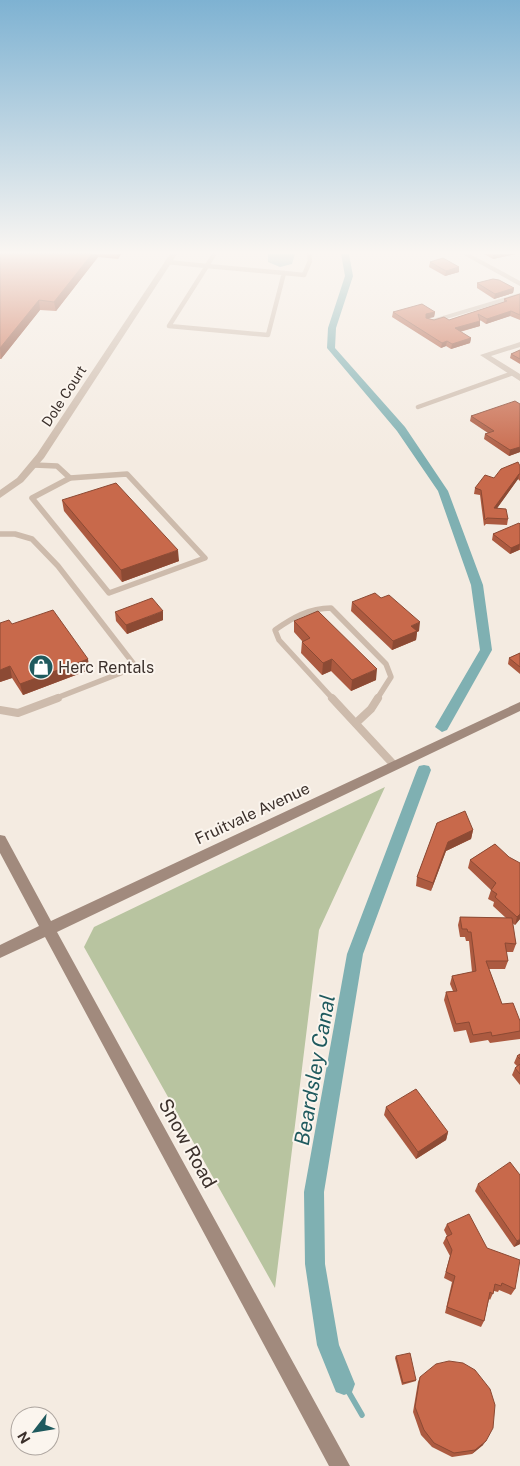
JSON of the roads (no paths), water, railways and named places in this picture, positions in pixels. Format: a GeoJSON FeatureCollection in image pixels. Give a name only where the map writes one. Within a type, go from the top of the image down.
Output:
{"type":"FeatureCollection","features":[{"type":"Feature","properties":{"kind":"main road","name":"Fruitvale Avenue"},"geometry":{"type":"LineString","coordinates":[[0,952],[520,706]]}},
{"type":"Feature","properties":{"kind":"main road","name":"Snow Road"},"geometry":{"type":"LineString","coordinates":[[0,840],[340,1466]]}},
{"type":"Feature","properties":{"kind":"street","name":"Dole Court"},"geometry":{"type":"LineString","coordinates":[[0,495],[34,465],[127,322]]}},
{"type":"Feature","properties":{"kind":"street"},"geometry":{"type":"LineString","coordinates":[[517,375],[484,355],[520,344]]}},
{"type":"Feature","properties":{"kind":"lane"},"geometry":{"type":"LineString","coordinates":[[171,322],[169,326],[268,335],[271,322]]}},
{"type":"Feature","properties":{"kind":"lane"},"geometry":{"type":"LineString","coordinates":[[418,407],[517,375]]}},
{"type":"Feature","properties":{"kind":"lane"},"geometry":{"type":"LineString","coordinates":[[34,465],[57,466],[70,478],[127,474],[206,558],[109,593],[32,498],[70,478]]}},
{"type":"Feature","properties":{"kind":"lane"},"geometry":{"type":"LineString","coordinates":[[0,534],[15,534],[32,539],[58,566],[136,667],[18,713],[0,710]]}},
{"type":"Feature","properties":{"kind":"lane"},"geometry":{"type":"LineString","coordinates":[[356,723],[371,709],[390,677],[386,664],[331,608],[320,607],[287,622],[275,630],[280,640],[394,765]]}},
{"type":"Feature","properties":{"kind":"waterway","name":"Beardsley Canal"},"geometry":{"type":"LineString","coordinates":[[334,322],[331,348],[401,429],[443,491],[477,585],[486,650],[442,727]]}},
{"type":"Feature","properties":{"kind":"waterway","name":"Beardsley Canal"},"geometry":{"type":"LineString","coordinates":[[344,1384],[328,1345],[315,1264],[314,1192],[355,954],[424,770]]}},
{"type":"Feature","properties":{"kind":"waterway"},"geometry":{"type":"LineString","coordinates":[[344,1384],[362,1415]]}},
{"type":"Feature","properties":{"kind":"place","name":"Herc Rentals"},"geometry":{"type":"Point","coordinates":[41,667]}}]}
